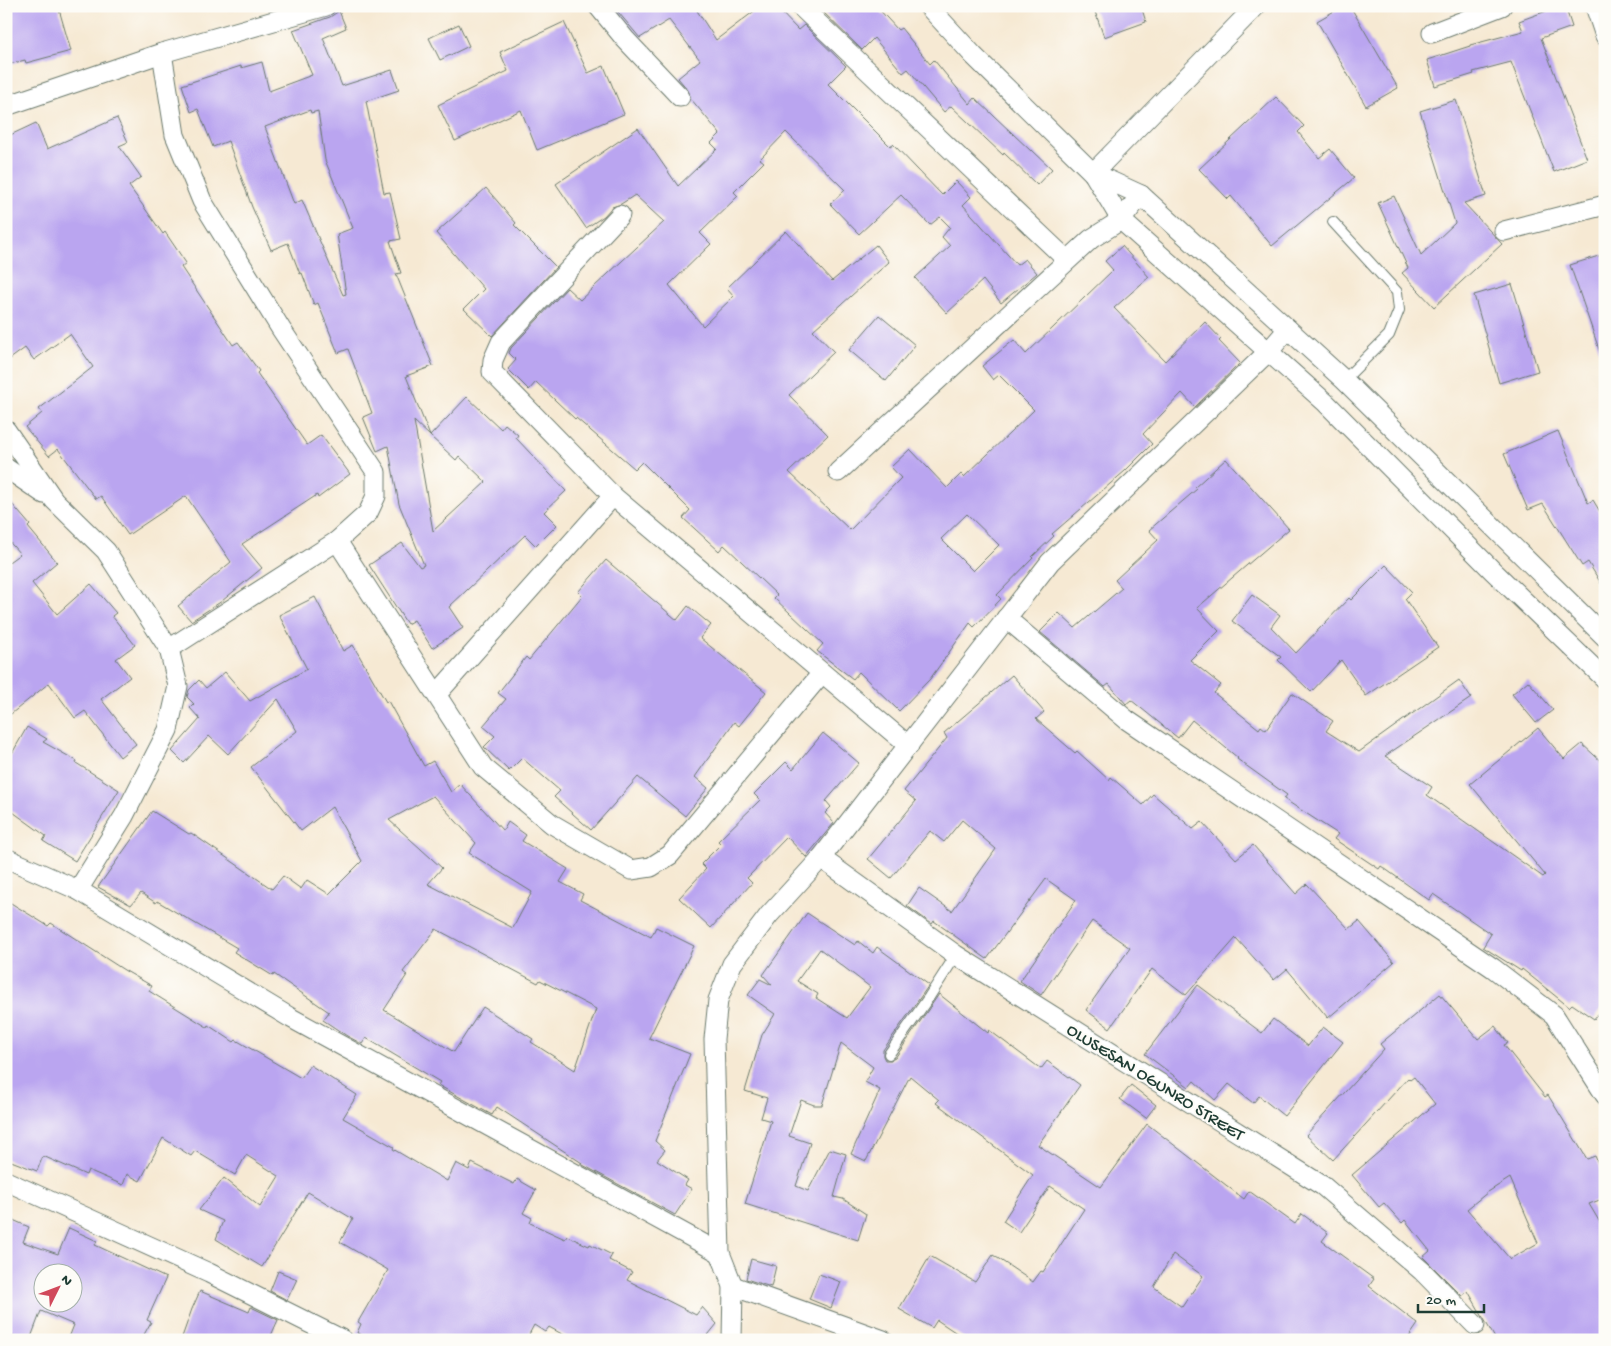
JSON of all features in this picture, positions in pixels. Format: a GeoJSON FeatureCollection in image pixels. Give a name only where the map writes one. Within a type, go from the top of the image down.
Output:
{"type":"FeatureCollection","features":[{"type":"Feature","properties":{"kind":"street"},"geometry":{"type":"LineString","coordinates":[[6,106],[162,53],[326,6]]}},
{"type":"Feature","properties":{"kind":"street"},"geometry":{"type":"LineString","coordinates":[[598,6],[624,38],[680,96]]}},
{"type":"Feature","properties":{"kind":"street"},"geometry":{"type":"LineString","coordinates":[[800,6],[1067,260]]}},
{"type":"Feature","properties":{"kind":"street"},"geometry":{"type":"LineString","coordinates":[[928,6],[974,56],[1093,172],[1121,220],[1269,350],[1326,403],[1493,571],[1605,679]]}},
{"type":"Feature","properties":{"kind":"street"},"geometry":{"type":"LineString","coordinates":[[1093,172],[1256,6]]}},
{"type":"Feature","properties":{"kind":"street"},"geometry":{"type":"LineString","coordinates":[[1432,33],[1502,6]]}},
{"type":"Feature","properties":{"kind":"street"},"geometry":{"type":"LineString","coordinates":[[1595,6],[1605,36]]}},
{"type":"Feature","properties":{"kind":"street"},"geometry":{"type":"LineString","coordinates":[[162,53],[175,135],[202,201],[281,329],[376,472],[376,496],[368,513],[337,541],[169,649]]}},
{"type":"Feature","properties":{"kind":"street"},"geometry":{"type":"LineString","coordinates":[[1093,172],[1141,195],[1344,380],[1605,636]]}},
{"type":"Feature","properties":{"kind":"street"},"geometry":{"type":"LineString","coordinates":[[838,472],[1067,260],[1091,239],[1121,220],[1141,195]]}},
{"type":"Feature","properties":{"kind":"street"},"geometry":{"type":"LineString","coordinates":[[1504,231],[1605,205]]}},
{"type":"Feature","properties":{"kind":"street"},"geometry":{"type":"LineString","coordinates":[[620,215],[501,342],[493,360],[492,372],[613,496],[909,746]]}},
{"type":"Feature","properties":{"kind":"street"},"geometry":{"type":"LineString","coordinates":[[732,1340],[733,1286],[720,1253],[714,1039],[718,1000],[732,964],[769,915],[821,858],[1050,562],[1269,350],[1288,329]]}},
{"type":"Feature","properties":{"kind":"street"},"geometry":{"type":"LineString","coordinates":[[6,430],[54,500]]}},
{"type":"Feature","properties":{"kind":"street"},"geometry":{"type":"LineString","coordinates":[[6,468],[54,500],[106,551],[169,649],[178,686],[168,730],[124,816],[78,890]]}},
{"type":"Feature","properties":{"kind":"street"},"geometry":{"type":"LineString","coordinates":[[437,694],[613,496]]}},
{"type":"Feature","properties":{"kind":"street"},"geometry":{"type":"LineString","coordinates":[[337,541],[483,767],[552,824],[631,870],[651,867],[670,855],[822,673]]}},
{"type":"Feature","properties":{"kind":"street"},"geometry":{"type":"LineString","coordinates":[[1006,618],[1127,720],[1493,968],[1554,1015],[1605,1095]]}},
{"type":"Feature","properties":{"kind":"street"},"geometry":{"type":"LineString","coordinates":[[6,858],[78,890],[291,1018],[720,1253]]}},
{"type":"Feature","properties":{"kind":"street","name":"OLUSESAN OGUNRO STREET"},"geometry":{"type":"LineString","coordinates":[[821,858],[956,955],[1323,1186],[1422,1271],[1475,1325]]}},
{"type":"Feature","properties":{"kind":"street"},"geometry":{"type":"LineString","coordinates":[[6,1181],[209,1273],[344,1340]]}},
{"type":"Feature","properties":{"kind":"street"},"geometry":{"type":"LineString","coordinates":[[733,1286],[882,1340]]}},
{"type":"Feature","properties":{"kind":"lane"},"geometry":{"type":"LineString","coordinates":[[1333,222],[1397,292],[1399,310],[1389,335],[1344,380]]}},
{"type":"Feature","properties":{"kind":"lane"},"geometry":{"type":"LineString","coordinates":[[889,1054],[956,955]]}},
{"type":"Feature","properties":{"kind":"building"},"geometry":{"type":"Polygon","coordinates":[[[6,6],[58,6],[71,51],[26,63],[25,60],[6,65],[6,6]]]}},
{"type":"Feature","properties":{"kind":"building"},"geometry":{"type":"Polygon","coordinates":[[[613,6],[694,6],[716,40],[761,6],[775,6],[798,30],[804,25],[846,66],[828,84],[890,146],[893,144],[942,195],[956,181],[971,197],[963,205],[1017,265],[1025,259],[1037,273],[1001,303],[983,280],[947,313],[915,278],[950,246],[942,237],[950,227],[940,217],[930,225],[901,195],[859,234],[830,204],[845,190],[786,132],[760,159],[764,162],[734,192],[738,196],[700,233],[711,244],[669,285],[703,326],[734,296],[727,288],[786,231],[832,281],[876,245],[889,262],[813,330],[834,352],[789,395],[828,435],[789,472],[850,530],[901,478],[891,467],[910,449],[947,488],[961,474],[964,477],[1034,410],[999,375],[993,380],[982,366],[1014,340],[1026,354],[1113,270],[1105,261],[1122,246],[1149,277],[1114,308],[1165,361],[1205,322],[1221,339],[1219,341],[1240,363],[1195,407],[1182,393],[1143,434],[1152,444],[1125,471],[1052,534],[1054,536],[997,595],[1001,599],[974,627],[970,623],[930,679],[899,711],[859,672],[853,679],[817,651],[823,644],[774,598],[777,595],[724,545],[719,551],[683,518],[690,510],[642,462],[635,469],[575,419],[536,382],[529,390],[508,369],[516,360],[509,353],[511,348],[567,288],[580,300],[664,222],[635,195],[621,204],[612,207],[604,216],[586,228],[556,184],[638,128],[678,186],[717,149],[711,143],[720,134],[691,99],[688,90],[678,78],[700,60],[669,20],[640,38],[613,6]],[[967,514],[941,539],[973,571],[999,545],[967,514]]]}},
{"type":"Feature","properties":{"kind":"building"},"geometry":{"type":"Polygon","coordinates":[[[822,6],[876,6],[898,30],[901,28],[930,64],[934,60],[970,104],[975,98],[1052,169],[1037,185],[951,106],[944,112],[908,69],[903,73],[874,38],[862,50],[820,9],[822,6]]]}},
{"type":"Feature","properties":{"kind":"building"},"geometry":{"type":"Polygon","coordinates":[[[1093,6],[1141,6],[1146,22],[1104,37],[1093,6]]]}},
{"type":"Feature","properties":{"kind":"building"},"geometry":{"type":"Polygon","coordinates":[[[1343,6],[1350,6],[1398,88],[1366,106],[1317,21],[1343,6]]]}},
{"type":"Feature","properties":{"kind":"building"},"geometry":{"type":"Polygon","coordinates":[[[1560,6],[1565,6],[1572,27],[1541,38],[1587,159],[1554,172],[1511,62],[1473,72],[1474,74],[1435,86],[1427,60],[1470,45],[1523,31],[1519,21],[1560,6]]]}},
{"type":"Feature","properties":{"kind":"building"},"geometry":{"type":"Polygon","coordinates":[[[339,11],[346,28],[323,38],[342,86],[392,70],[399,90],[366,101],[384,193],[390,192],[401,239],[390,241],[401,273],[396,274],[433,366],[406,376],[430,436],[467,397],[501,429],[505,424],[518,435],[516,438],[566,491],[544,512],[557,525],[536,546],[525,535],[449,607],[463,628],[432,648],[414,620],[407,624],[369,565],[402,543],[420,567],[424,565],[399,504],[388,446],[377,451],[363,417],[372,413],[348,349],[338,353],[318,303],[314,305],[288,243],[271,250],[252,207],[228,141],[213,147],[198,109],[191,112],[182,85],[241,66],[241,68],[262,62],[269,91],[312,75],[293,30],[330,17],[339,11]],[[310,110],[265,127],[294,204],[302,200],[343,295],[346,294],[337,234],[353,228],[325,160],[318,111],[311,113],[310,110]],[[414,421],[433,531],[486,482],[459,456],[456,460],[414,421]]]}},
{"type":"Feature","properties":{"kind":"building"},"geometry":{"type":"Polygon","coordinates":[[[564,22],[588,73],[604,66],[624,114],[537,150],[521,110],[455,141],[438,105],[508,71],[500,52],[564,22]]]}},
{"type":"Feature","properties":{"kind":"building"},"geometry":{"type":"Polygon","coordinates":[[[459,24],[469,46],[440,60],[429,38],[459,24]]]}},
{"type":"Feature","properties":{"kind":"building"},"geometry":{"type":"Polygon","coordinates":[[[1276,97],[1304,126],[1298,132],[1319,158],[1330,149],[1354,178],[1272,246],[1231,196],[1228,199],[1199,169],[1276,97]]]}},
{"type":"Feature","properties":{"kind":"building"},"geometry":{"type":"Polygon","coordinates":[[[1456,100],[1486,196],[1464,203],[1502,244],[1434,307],[1402,273],[1408,268],[1378,203],[1394,196],[1421,255],[1455,223],[1420,111],[1456,100]]]}},
{"type":"Feature","properties":{"kind":"building"},"geometry":{"type":"Polygon","coordinates":[[[117,118],[128,142],[119,146],[141,177],[129,186],[163,234],[165,232],[186,263],[181,267],[233,345],[238,342],[259,371],[257,373],[307,445],[321,435],[350,474],[318,498],[317,495],[242,544],[262,568],[222,601],[191,621],[178,606],[231,562],[186,496],[128,535],[101,496],[96,499],[58,449],[49,456],[25,427],[42,413],[39,409],[93,367],[70,334],[34,360],[25,348],[6,362],[6,137],[36,123],[47,149],[117,118]]]}},
{"type":"Feature","properties":{"kind":"building"},"geometry":{"type":"Polygon","coordinates":[[[486,188],[516,223],[514,225],[556,267],[492,336],[464,309],[484,289],[436,233],[486,188]]]}},
{"type":"Feature","properties":{"kind":"building"},"geometry":{"type":"Polygon","coordinates":[[[1605,254],[1605,358],[1602,358],[1570,265],[1605,254]]]}},
{"type":"Feature","properties":{"kind":"building"},"geometry":{"type":"Polygon","coordinates":[[[1512,284],[1538,371],[1499,383],[1474,295],[1512,284]]]}},
{"type":"Feature","properties":{"kind":"building"},"geometry":{"type":"Polygon","coordinates":[[[879,315],[915,345],[886,381],[849,350],[879,315]]]}},
{"type":"Feature","properties":{"kind":"building"},"geometry":{"type":"Polygon","coordinates":[[[1558,431],[1588,503],[1593,500],[1605,520],[1605,590],[1588,562],[1582,566],[1543,504],[1528,510],[1504,454],[1558,431]]]}},
{"type":"Feature","properties":{"kind":"building"},"geometry":{"type":"Polygon","coordinates":[[[1226,459],[1289,529],[1197,608],[1219,631],[1190,660],[1221,685],[1214,693],[1259,729],[1261,726],[1266,730],[1292,693],[1333,721],[1326,731],[1359,752],[1459,680],[1471,698],[1385,756],[1432,787],[1427,795],[1543,877],[1545,875],[1470,784],[1538,728],[1564,759],[1582,744],[1605,765],[1605,1004],[1594,1019],[1572,1004],[1569,1007],[1522,969],[1521,971],[1483,947],[1491,934],[1433,894],[1429,900],[1381,866],[1379,869],[1334,839],[1338,834],[1284,799],[1287,795],[1237,759],[1192,720],[1178,738],[1131,700],[1126,704],[1109,684],[1105,687],[1040,632],[1059,613],[1075,628],[1122,588],[1115,580],[1158,540],[1149,530],[1197,489],[1195,487],[1226,459]]]}},
{"type":"Feature","properties":{"kind":"building"},"geometry":{"type":"Polygon","coordinates":[[[6,497],[30,525],[28,527],[57,562],[32,583],[57,614],[91,584],[116,613],[112,616],[135,645],[116,659],[130,677],[101,699],[136,744],[120,757],[85,711],[75,718],[49,683],[6,718],[6,564],[20,554],[6,538],[6,497]]]}},
{"type":"Feature","properties":{"kind":"building"},"geometry":{"type":"Polygon","coordinates":[[[606,560],[677,620],[688,606],[711,625],[700,638],[766,692],[739,726],[734,722],[695,777],[708,788],[685,816],[638,777],[591,830],[554,797],[560,791],[522,758],[509,771],[484,747],[495,736],[483,726],[506,699],[498,693],[526,657],[529,660],[582,596],[578,592],[606,560]]]}},
{"type":"Feature","properties":{"kind":"building"},"geometry":{"type":"Polygon","coordinates":[[[1386,565],[1412,592],[1405,599],[1438,647],[1366,696],[1341,660],[1311,692],[1278,660],[1281,657],[1232,621],[1252,595],[1280,615],[1271,627],[1296,653],[1349,598],[1351,600],[1386,565]]]}},
{"type":"Feature","properties":{"kind":"building"},"geometry":{"type":"Polygon","coordinates":[[[315,597],[343,651],[353,645],[386,702],[388,701],[424,766],[433,761],[451,792],[460,784],[503,831],[508,822],[526,835],[522,841],[568,869],[560,882],[583,894],[580,900],[651,937],[656,927],[694,946],[649,1038],[690,1054],[655,1141],[665,1150],[657,1160],[688,1180],[685,1185],[692,1189],[675,1215],[581,1164],[497,1107],[492,1115],[438,1085],[440,1082],[366,1038],[362,1044],[347,1036],[323,1020],[329,1012],[274,974],[273,976],[234,952],[237,948],[157,901],[156,903],[141,893],[131,905],[98,887],[152,811],[189,834],[191,833],[272,889],[283,876],[301,889],[307,880],[329,894],[362,861],[332,807],[301,831],[251,767],[297,731],[278,699],[228,754],[209,736],[184,763],[172,751],[200,719],[190,708],[194,704],[187,697],[189,690],[199,680],[206,688],[225,672],[250,701],[307,669],[279,615],[315,597]],[[433,796],[389,820],[442,868],[428,884],[513,928],[532,892],[469,853],[476,843],[433,796]],[[436,929],[403,972],[407,975],[384,1010],[454,1052],[483,1007],[533,1039],[531,1042],[575,1070],[596,1009],[540,980],[538,983],[436,929]]]}},
{"type":"Feature","properties":{"kind":"building"},"geometry":{"type":"Polygon","coordinates":[[[1012,675],[1044,712],[1036,719],[1075,753],[1077,751],[1109,780],[1111,777],[1143,805],[1153,794],[1193,829],[1202,822],[1236,859],[1253,845],[1296,894],[1307,884],[1349,929],[1359,921],[1394,962],[1328,1018],[1287,969],[1274,980],[1236,938],[1186,995],[1152,969],[1110,1028],[1086,1010],[1130,948],[1092,921],[1041,995],[1020,981],[1076,900],[1046,879],[987,959],[934,921],[932,924],[907,906],[919,888],[952,911],[996,849],[962,820],[944,842],[930,831],[891,878],[868,859],[916,801],[904,791],[947,738],[944,733],[1012,675]]]}},
{"type":"Feature","properties":{"kind":"building"},"geometry":{"type":"Polygon","coordinates":[[[1528,681],[1553,710],[1536,723],[1512,694],[1528,681]]]}},
{"type":"Feature","properties":{"kind":"building"},"geometry":{"type":"Polygon","coordinates":[[[27,727],[47,739],[43,742],[77,761],[76,763],[119,790],[75,861],[43,841],[46,836],[6,807],[6,764],[27,727]]]}},
{"type":"Feature","properties":{"kind":"building"},"geometry":{"type":"Polygon","coordinates":[[[823,733],[859,763],[826,801],[831,807],[825,813],[834,823],[806,857],[787,837],[747,878],[752,883],[711,928],[679,898],[706,869],[701,864],[721,844],[718,841],[760,800],[754,794],[786,762],[793,769],[823,733]]]}},
{"type":"Feature","properties":{"kind":"building"},"geometry":{"type":"Polygon","coordinates":[[[6,900],[48,926],[51,923],[152,986],[149,991],[234,1042],[236,1040],[301,1078],[310,1065],[357,1095],[343,1118],[394,1147],[393,1149],[447,1181],[456,1163],[469,1170],[472,1163],[514,1184],[517,1179],[536,1190],[523,1213],[532,1218],[530,1223],[565,1239],[567,1236],[589,1246],[590,1244],[612,1255],[609,1260],[632,1272],[627,1280],[696,1315],[702,1307],[717,1324],[704,1340],[573,1340],[549,1327],[545,1332],[534,1325],[526,1340],[371,1340],[357,1333],[361,1324],[358,1322],[388,1270],[340,1242],[353,1219],[308,1192],[262,1267],[216,1239],[223,1221],[199,1210],[224,1178],[260,1207],[279,1176],[246,1155],[235,1175],[195,1151],[191,1156],[163,1138],[140,1181],[127,1174],[123,1185],[88,1170],[86,1175],[43,1156],[37,1171],[6,1159],[6,900]]]}},
{"type":"Feature","properties":{"kind":"building"},"geometry":{"type":"Polygon","coordinates":[[[807,913],[855,945],[858,941],[873,953],[877,947],[929,985],[883,1050],[885,1060],[895,1058],[939,994],[988,1033],[989,1030],[1041,1069],[1047,1061],[1080,1085],[1038,1145],[1101,1187],[1147,1124],[1244,1199],[1249,1191],[1295,1224],[1302,1214],[1328,1233],[1322,1241],[1374,1279],[1369,1286],[1418,1324],[1407,1340],[967,1340],[937,1320],[932,1328],[899,1309],[930,1256],[975,1282],[993,1255],[1033,1282],[1041,1271],[1043,1272],[1084,1209],[1050,1186],[1019,1232],[1003,1221],[1033,1175],[936,1103],[939,1100],[910,1076],[866,1161],[851,1154],[880,1090],[865,1082],[873,1067],[841,1043],[822,1105],[814,1105],[801,1100],[789,1136],[810,1143],[796,1186],[808,1191],[830,1149],[846,1154],[834,1197],[843,1199],[866,1214],[858,1240],[745,1204],[771,1121],[761,1118],[767,1098],[745,1091],[762,1035],[775,1014],[748,995],[760,979],[772,985],[763,975],[807,913]],[[820,949],[797,981],[818,994],[816,998],[847,1018],[870,987],[820,949]],[[1173,1254],[1154,1287],[1182,1307],[1203,1276],[1173,1254]]]}},
{"type":"Feature","properties":{"kind":"building"},"geometry":{"type":"Polygon","coordinates":[[[1198,985],[1262,1033],[1273,1019],[1308,1046],[1323,1027],[1343,1042],[1284,1116],[1259,1096],[1253,1103],[1229,1084],[1215,1100],[1194,1081],[1189,1087],[1145,1054],[1198,985]]]}},
{"type":"Feature","properties":{"kind":"building"},"geometry":{"type":"Polygon","coordinates":[[[1440,994],[1478,1039],[1495,1026],[1508,1043],[1504,1045],[1545,1097],[1548,1095],[1587,1159],[1595,1156],[1605,1179],[1605,1198],[1589,1204],[1605,1231],[1605,1340],[1496,1340],[1468,1291],[1462,1296],[1423,1257],[1430,1251],[1405,1220],[1402,1223],[1384,1203],[1379,1207],[1352,1175],[1435,1104],[1414,1077],[1410,1080],[1408,1078],[1333,1160],[1306,1135],[1384,1049],[1380,1044],[1440,994]],[[1510,1178],[1488,1192],[1467,1209],[1510,1259],[1538,1243],[1510,1178]]]}},
{"type":"Feature","properties":{"kind":"building"},"geometry":{"type":"Polygon","coordinates":[[[1131,1085],[1156,1105],[1146,1118],[1120,1099],[1131,1085]]]}},
{"type":"Feature","properties":{"kind":"building"},"geometry":{"type":"Polygon","coordinates":[[[6,1217],[29,1227],[23,1242],[58,1254],[69,1228],[97,1241],[95,1245],[166,1278],[147,1320],[151,1322],[141,1340],[68,1340],[74,1325],[48,1314],[82,1314],[82,1264],[32,1264],[32,1314],[40,1314],[30,1340],[23,1340],[6,1333],[6,1217]]]}},
{"type":"Feature","properties":{"kind":"building"},"geometry":{"type":"Polygon","coordinates":[[[751,1259],[776,1266],[771,1287],[746,1279],[751,1259]]]}},
{"type":"Feature","properties":{"kind":"building"},"geometry":{"type":"Polygon","coordinates":[[[278,1271],[297,1279],[287,1300],[270,1291],[278,1271]]]}},
{"type":"Feature","properties":{"kind":"building"},"geometry":{"type":"Polygon","coordinates":[[[819,1274],[841,1282],[831,1308],[809,1299],[819,1274]]]}},
{"type":"Feature","properties":{"kind":"building"},"geometry":{"type":"Polygon","coordinates":[[[200,1291],[249,1312],[251,1307],[278,1320],[269,1340],[181,1340],[200,1291]]]}}]}
